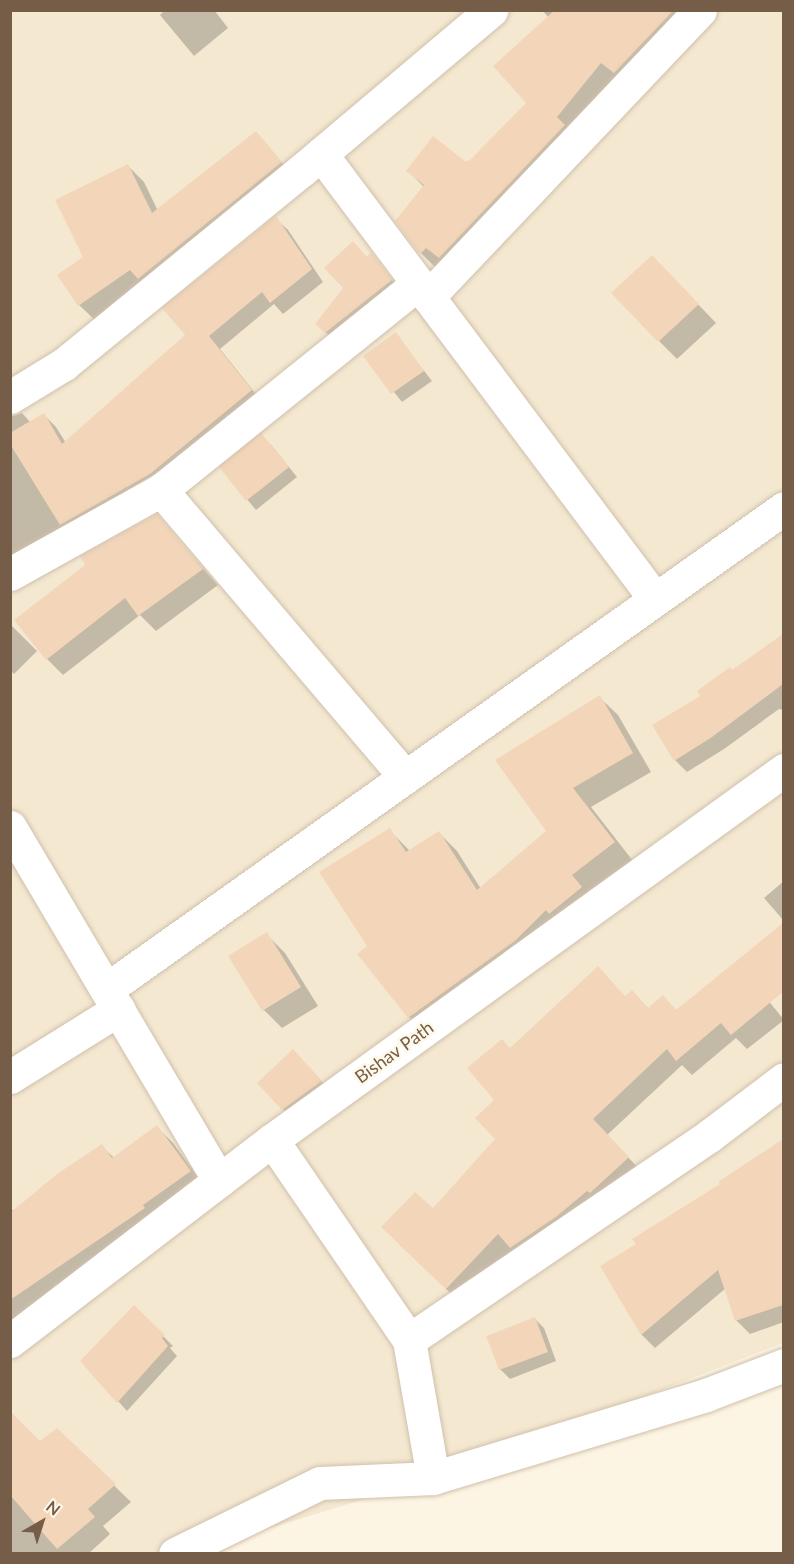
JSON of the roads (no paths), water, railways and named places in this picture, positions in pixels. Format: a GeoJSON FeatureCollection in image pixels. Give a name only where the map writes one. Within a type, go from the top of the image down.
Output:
{"type":"FeatureCollection","features":[{"type":"Feature","properties":{"kind":"street"},"geometry":{"type":"LineString","coordinates":[[10,396],[64,364],[321,154],[491,10]]}},
{"type":"Feature","properties":{"kind":"street"},"geometry":{"type":"LineString","coordinates":[[10,574],[160,490],[423,290],[700,10]]}},
{"type":"Feature","properties":{"kind":"street"},"geometry":{"type":"LineString","coordinates":[[321,154],[655,599]]}},
{"type":"Feature","properties":{"kind":"street"},"geometry":{"type":"LineString","coordinates":[[160,490],[405,777]]}},
{"type":"Feature","properties":{"kind":"street"},"geometry":{"type":"LineString","coordinates":[[10,1077],[405,777],[783,508]]}},
{"type":"Feature","properties":{"kind":"street","name":"Bishav Path"},"geometry":{"type":"LineString","coordinates":[[10,1341],[272,1140],[783,770]]}},
{"type":"Feature","properties":{"kind":"street"},"geometry":{"type":"LineString","coordinates":[[10,826],[219,1181]]}},
{"type":"Feature","properties":{"kind":"street"},"geometry":{"type":"LineString","coordinates":[[409,1340],[709,1136],[783,1079]]}},
{"type":"Feature","properties":{"kind":"street"},"geometry":{"type":"LineString","coordinates":[[272,1140],[409,1340],[433,1478]]}},
{"type":"Feature","properties":{"kind":"street"},"geometry":{"type":"LineString","coordinates":[[175,1554],[320,1483],[433,1478],[706,1395],[783,1365]]}}]}
